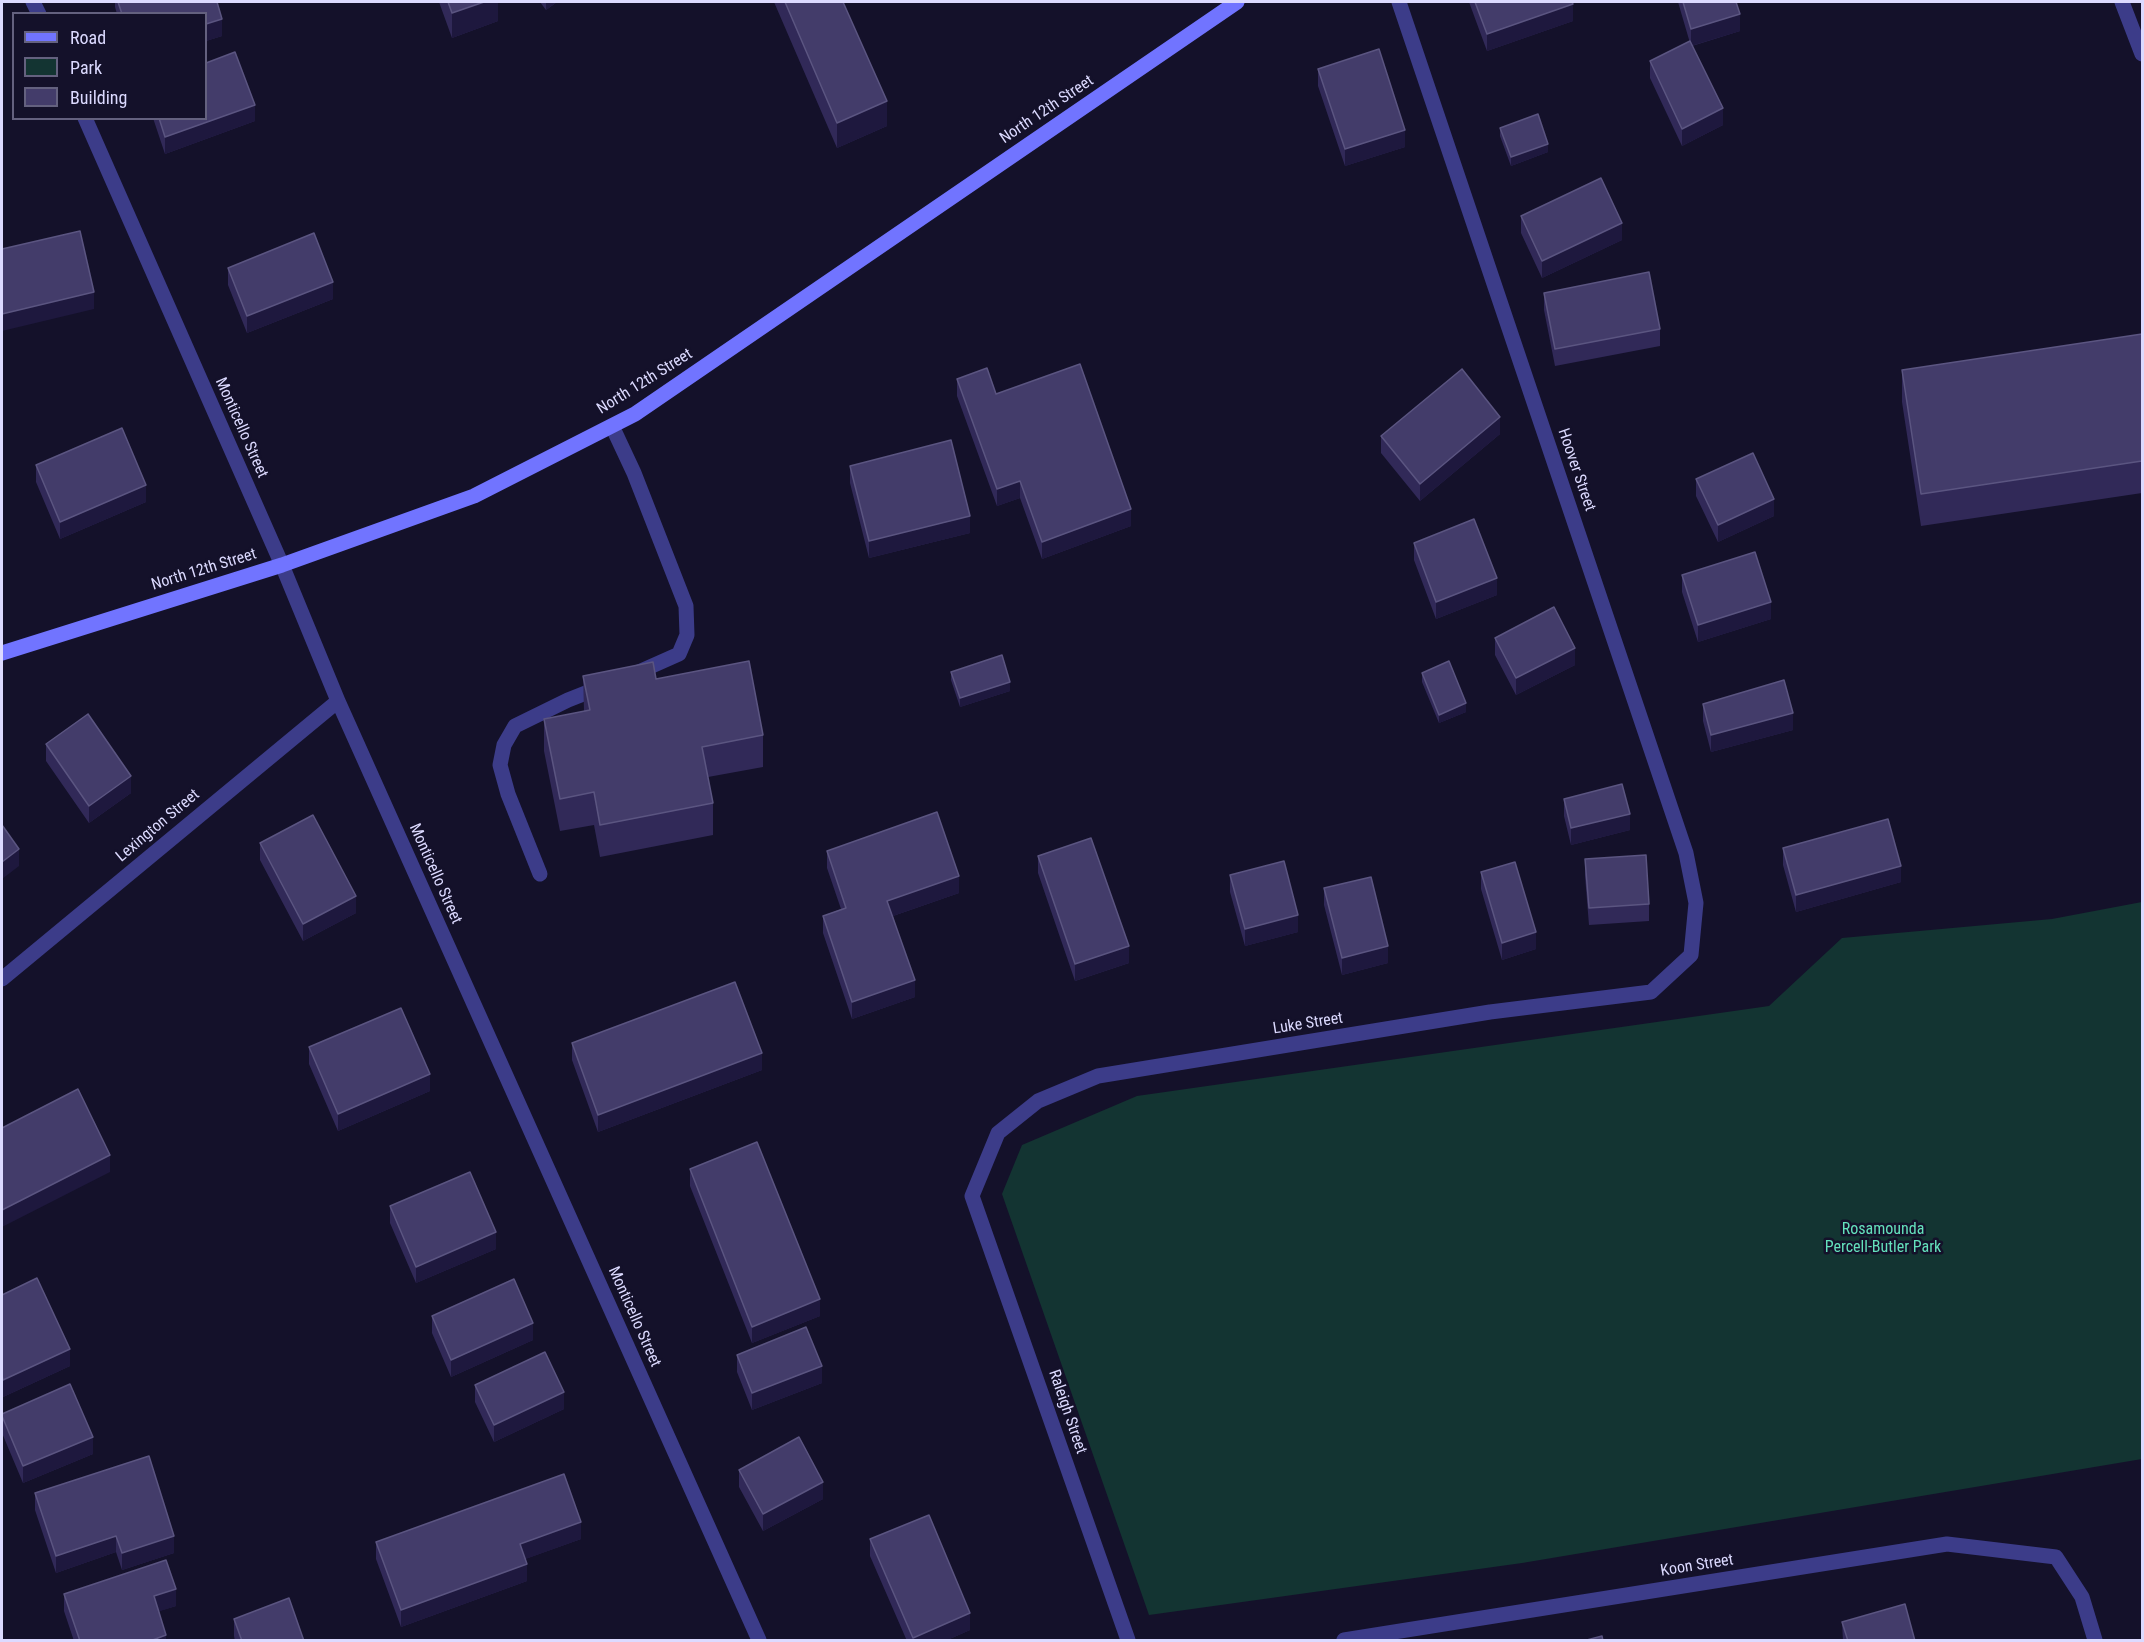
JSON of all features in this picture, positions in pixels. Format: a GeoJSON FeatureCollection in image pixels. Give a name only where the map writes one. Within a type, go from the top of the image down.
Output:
{"type":"FeatureCollection","features":[{"type":"Feature","properties":{"kind":"main road","name":"North 12th Street"},"geometry":{"type":"LineString","coordinates":[[2,653],[282,565],[474,496],[635,414],[1237,2]]}},
{"type":"Feature","properties":{"kind":"street","name":"Hoover Street"},"geometry":{"type":"LineString","coordinates":[[1399,2],[1686,853],[1696,903],[1691,955]]}},
{"type":"Feature","properties":{"kind":"street"},"geometry":{"type":"LineString","coordinates":[[2122,2],[2142,54]]}},
{"type":"Feature","properties":{"kind":"street","name":"Monticello Street"},"geometry":{"type":"LineString","coordinates":[[86,120],[282,565],[338,701],[759,1641]]}},
{"type":"Feature","properties":{"kind":"street"},"geometry":{"type":"LineString","coordinates":[[540,874],[508,794],[500,765],[504,745],[515,726],[568,700],[650,668],[679,654],[687,635],[686,606],[634,473],[612,426]]}},
{"type":"Feature","properties":{"kind":"street","name":"Lexington Street"},"geometry":{"type":"LineString","coordinates":[[2,979],[338,701]]}},
{"type":"Feature","properties":{"kind":"street","name":"Luke Street"},"geometry":{"type":"LineString","coordinates":[[972,1196],[998,1133],[1038,1101],[1098,1076],[1490,1012],[1651,992],[1691,955]]}},
{"type":"Feature","properties":{"kind":"street","name":"Raleigh Street"},"geometry":{"type":"LineString","coordinates":[[972,1196],[1128,1641]]}},
{"type":"Feature","properties":{"kind":"street","name":"Koon Street"},"geometry":{"type":"LineString","coordinates":[[1344,1641],[1947,1544],[2056,1557],[2082,1597],[2095,1641]]}},
{"type":"Feature","properties":{"kind":"green space","name":"Rosamounda Percell-Butler Park"},"geometry":{"type":"Polygon","coordinates":[[[2142,902],[2142,1459],[1522,1563],[1149,1615],[1002,1194],[1022,1145],[1137,1096],[1769,1006],[1842,938],[2052,919],[2142,902]]]}},
{"type":"Feature","properties":{"kind":"building"},"geometry":{"type":"Polygon","coordinates":[[[118,2],[217,2],[222,19],[207,24],[207,12],[121,12],[118,2]]]}},
{"type":"Feature","properties":{"kind":"building"},"geometry":{"type":"Polygon","coordinates":[[[448,2],[484,2],[452,13],[448,2]]]}},
{"type":"Feature","properties":{"kind":"building"},"geometry":{"type":"Polygon","coordinates":[[[785,2],[843,2],[887,101],[837,123],[785,2]]]}},
{"type":"Feature","properties":{"kind":"building"},"geometry":{"type":"Polygon","coordinates":[[[1475,2],[1572,2],[1573,4],[1487,34],[1475,2]]]}},
{"type":"Feature","properties":{"kind":"building"},"geometry":{"type":"Polygon","coordinates":[[[1683,2],[1736,2],[1740,14],[1691,29],[1683,2]]]}},
{"type":"Feature","properties":{"kind":"building"},"geometry":{"type":"Polygon","coordinates":[[[1690,41],[1723,108],[1682,129],[1650,61],[1690,41]]]}},
{"type":"Feature","properties":{"kind":"building"},"geometry":{"type":"Polygon","coordinates":[[[1379,49],[1405,130],[1345,149],[1318,69],[1379,49]]]}},
{"type":"Feature","properties":{"kind":"building"},"geometry":{"type":"Polygon","coordinates":[[[235,52],[255,105],[165,137],[160,120],[207,120],[207,63],[235,52]]]}},
{"type":"Feature","properties":{"kind":"building"},"geometry":{"type":"Polygon","coordinates":[[[1538,114],[1548,144],[1511,157],[1500,128],[1538,114]]]}},
{"type":"Feature","properties":{"kind":"building"},"geometry":{"type":"Polygon","coordinates":[[[1601,178],[1622,223],[1542,261],[1521,216],[1601,178]]]}},
{"type":"Feature","properties":{"kind":"building"},"geometry":{"type":"Polygon","coordinates":[[[80,231],[94,292],[2,314],[2,249],[80,231]]]}},
{"type":"Feature","properties":{"kind":"building"},"geometry":{"type":"Polygon","coordinates":[[[314,233],[333,282],[247,316],[228,268],[314,233]]]}},
{"type":"Feature","properties":{"kind":"building"},"geometry":{"type":"Polygon","coordinates":[[[1649,272],[1660,329],[1555,349],[1544,293],[1649,272]]]}},
{"type":"Feature","properties":{"kind":"building"},"geometry":{"type":"Polygon","coordinates":[[[2142,334],[2142,461],[1921,494],[1902,370],[2142,334]]]}},
{"type":"Feature","properties":{"kind":"building"},"geometry":{"type":"Polygon","coordinates":[[[1080,364],[1131,509],[1042,542],[1020,481],[997,489],[957,379],[987,368],[996,394],[1080,364]]]}},
{"type":"Feature","properties":{"kind":"building"},"geometry":{"type":"Polygon","coordinates":[[[1462,369],[1500,417],[1420,484],[1381,436],[1462,369]]]}},
{"type":"Feature","properties":{"kind":"building"},"geometry":{"type":"Polygon","coordinates":[[[122,428],[146,485],[60,522],[36,465],[122,428]]]}},
{"type":"Feature","properties":{"kind":"building"},"geometry":{"type":"Polygon","coordinates":[[[951,440],[970,516],[869,541],[850,466],[951,440]]]}},
{"type":"Feature","properties":{"kind":"building"},"geometry":{"type":"Polygon","coordinates":[[[1753,453],[1774,499],[1718,525],[1696,479],[1753,453]]]}},
{"type":"Feature","properties":{"kind":"building"},"geometry":{"type":"Polygon","coordinates":[[[1474,519],[1497,578],[1436,602],[1414,543],[1474,519]]]}},
{"type":"Feature","properties":{"kind":"building"},"geometry":{"type":"Polygon","coordinates":[[[1755,552],[1771,602],[1698,625],[1682,575],[1755,552]]]}},
{"type":"Feature","properties":{"kind":"building"},"geometry":{"type":"Polygon","coordinates":[[[1554,607],[1575,648],[1516,678],[1495,638],[1554,607]]]}},
{"type":"Feature","properties":{"kind":"building"},"geometry":{"type":"Polygon","coordinates":[[[1002,655],[1010,682],[960,698],[951,672],[1002,655]]]}},
{"type":"Feature","properties":{"kind":"building"},"geometry":{"type":"Polygon","coordinates":[[[749,661],[763,735],[702,747],[713,803],[600,825],[594,792],[560,799],[544,719],[590,710],[583,676],[653,662],[656,679],[749,661]]]}},
{"type":"Feature","properties":{"kind":"building"},"geometry":{"type":"Polygon","coordinates":[[[1449,661],[1466,703],[1439,715],[1422,673],[1449,661]]]}},
{"type":"Feature","properties":{"kind":"building"},"geometry":{"type":"Polygon","coordinates":[[[1784,680],[1793,713],[1711,735],[1703,704],[1784,680]]]}},
{"type":"Feature","properties":{"kind":"building"},"geometry":{"type":"Polygon","coordinates":[[[88,714],[131,776],[89,806],[46,744],[88,714]]]}},
{"type":"Feature","properties":{"kind":"building"},"geometry":{"type":"Polygon","coordinates":[[[1622,784],[1630,814],[1571,828],[1564,799],[1622,784]]]}},
{"type":"Feature","properties":{"kind":"building"},"geometry":{"type":"Polygon","coordinates":[[[937,812],[959,876],[887,901],[915,980],[852,1002],[823,916],[846,908],[827,851],[937,812]]]}},
{"type":"Feature","properties":{"kind":"building"},"geometry":{"type":"Polygon","coordinates":[[[313,815],[356,896],[303,924],[260,843],[313,815]]]}},
{"type":"Feature","properties":{"kind":"building"},"geometry":{"type":"Polygon","coordinates":[[[1888,819],[1901,866],[1796,895],[1783,848],[1888,819]]]}},
{"type":"Feature","properties":{"kind":"building"},"geometry":{"type":"Polygon","coordinates":[[[2,825],[19,849],[2,862],[2,825]]]}},
{"type":"Feature","properties":{"kind":"building"},"geometry":{"type":"Polygon","coordinates":[[[1091,838],[1129,946],[1075,964],[1038,856],[1091,838]]]}},
{"type":"Feature","properties":{"kind":"building"},"geometry":{"type":"Polygon","coordinates":[[[1646,855],[1649,904],[1589,908],[1585,859],[1646,855]]]}},
{"type":"Feature","properties":{"kind":"building"},"geometry":{"type":"Polygon","coordinates":[[[1284,861],[1298,915],[1245,929],[1230,875],[1284,861]]]}},
{"type":"Feature","properties":{"kind":"building"},"geometry":{"type":"Polygon","coordinates":[[[1515,862],[1536,932],[1502,943],[1481,872],[1515,862]]]}},
{"type":"Feature","properties":{"kind":"building"},"geometry":{"type":"Polygon","coordinates":[[[1371,877],[1388,946],[1342,958],[1324,888],[1371,877]]]}},
{"type":"Feature","properties":{"kind":"building"},"geometry":{"type":"Polygon","coordinates":[[[735,982],[762,1053],[598,1115],[572,1043],[735,982]]]}},
{"type":"Feature","properties":{"kind":"building"},"geometry":{"type":"Polygon","coordinates":[[[401,1008],[430,1074],[338,1114],[309,1047],[401,1008]]]}},
{"type":"Feature","properties":{"kind":"building"},"geometry":{"type":"Polygon","coordinates":[[[78,1089],[110,1155],[2,1210],[2,1128],[78,1089]]]}},
{"type":"Feature","properties":{"kind":"building"},"geometry":{"type":"Polygon","coordinates":[[[757,1142],[820,1299],[752,1327],[690,1169],[757,1142]]]}},
{"type":"Feature","properties":{"kind":"building"},"geometry":{"type":"Polygon","coordinates":[[[470,1172],[496,1232],[416,1267],[390,1206],[470,1172]]]}},
{"type":"Feature","properties":{"kind":"building"},"geometry":{"type":"Polygon","coordinates":[[[37,1278],[70,1349],[3,1380],[2,1295],[37,1278]]]}},
{"type":"Feature","properties":{"kind":"building"},"geometry":{"type":"Polygon","coordinates":[[[514,1279],[533,1323],[451,1360],[432,1316],[514,1279]]]}},
{"type":"Feature","properties":{"kind":"building"},"geometry":{"type":"Polygon","coordinates":[[[806,1327],[822,1366],[752,1393],[737,1355],[806,1327]]]}},
{"type":"Feature","properties":{"kind":"building"},"geometry":{"type":"Polygon","coordinates":[[[545,1352],[564,1392],[494,1425],[475,1385],[545,1352]]]}},
{"type":"Feature","properties":{"kind":"building"},"geometry":{"type":"Polygon","coordinates":[[[70,1384],[93,1437],[23,1466],[2,1414],[70,1384]]]}},
{"type":"Feature","properties":{"kind":"building"},"geometry":{"type":"Polygon","coordinates":[[[799,1437],[823,1482],[763,1514],[739,1470],[799,1437]]]}},
{"type":"Feature","properties":{"kind":"building"},"geometry":{"type":"Polygon","coordinates":[[[149,1456],[174,1536],[122,1553],[116,1536],[56,1556],[35,1493],[149,1456]]]}},
{"type":"Feature","properties":{"kind":"building"},"geometry":{"type":"Polygon","coordinates":[[[564,1474],[581,1522],[520,1544],[527,1564],[401,1610],[376,1542],[564,1474]]]}},
{"type":"Feature","properties":{"kind":"building"},"geometry":{"type":"Polygon","coordinates":[[[929,1515],[970,1613],[913,1638],[870,1539],[929,1515]]]}},
{"type":"Feature","properties":{"kind":"building"},"geometry":{"type":"Polygon","coordinates":[[[166,1560],[176,1589],[154,1596],[166,1635],[150,1641],[80,1641],[64,1594],[166,1560]]]}},
{"type":"Feature","properties":{"kind":"building"},"geometry":{"type":"Polygon","coordinates":[[[289,1598],[304,1641],[242,1641],[234,1619],[289,1598]]]}},
{"type":"Feature","properties":{"kind":"building"},"geometry":{"type":"Polygon","coordinates":[[[1905,1604],[1915,1641],[1848,1641],[1842,1622],[1905,1604]]]}},
{"type":"Feature","properties":{"kind":"building"},"geometry":{"type":"Polygon","coordinates":[[[1602,1636],[1603,1641],[1583,1641],[1602,1636]]]}}]}
